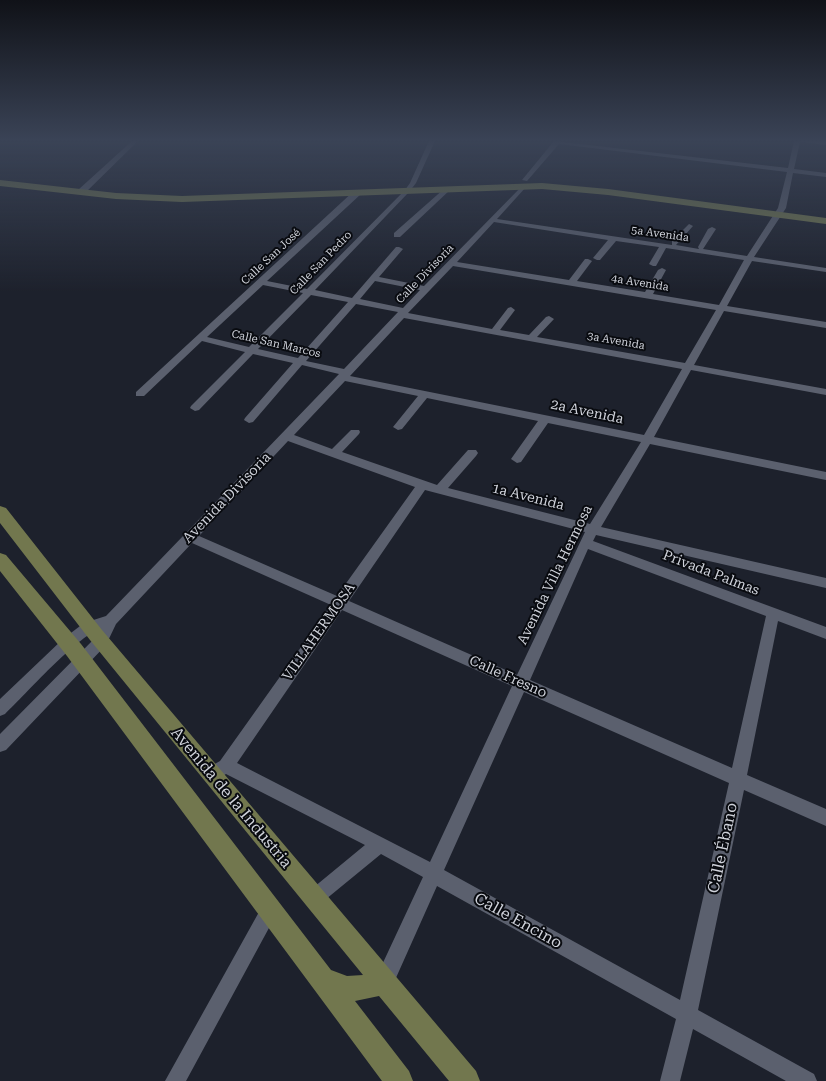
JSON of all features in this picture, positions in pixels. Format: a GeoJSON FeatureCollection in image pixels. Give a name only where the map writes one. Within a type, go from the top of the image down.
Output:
{"type":"FeatureCollection","features":[{"type":"Feature","properties":{"kind":"main road"},"geometry":{"type":"LineString","coordinates":[[108,191],[182,199],[364,191]]}},
{"type":"Feature","properties":{"kind":"main road"},"geometry":{"type":"LineString","coordinates":[[603,191],[779,211],[826,214]]}},
{"type":"Feature","properties":{"kind":"main road"},"geometry":{"type":"LineString","coordinates":[[779,211],[826,221]]}},
{"type":"Feature","properties":{"kind":"main road","name":"Avenida de la Industria"},"geometry":{"type":"LineString","coordinates":[[0,512],[95,634],[219,771],[314,898],[466,1081]]}},
{"type":"Feature","properties":{"kind":"main road"},"geometry":{"type":"LineString","coordinates":[[0,559],[81,660],[399,1081]]}},
{"type":"Feature","properties":{"kind":"main road"},"geometry":{"type":"LineString","coordinates":[[322,979],[350,990],[363,990],[384,982]]}},
{"type":"Feature","properties":{"kind":"street","name":"Calle San Pedro"},"geometry":{"type":"LineString","coordinates":[[196,408],[406,191]]}},
{"type":"Feature","properties":{"kind":"street"},"geometry":{"type":"LineString","coordinates":[[397,235],[444,191]]}},
{"type":"Feature","properties":{"kind":"street","name":"Calle Divisoria"},"geometry":{"type":"LineString","coordinates":[[344,375],[517,191]]}},
{"type":"Feature","properties":{"kind":"street","name":"Avenida Villa Hermosa"},"geometry":{"type":"LineString","coordinates":[[384,982],[592,528],[647,440],[751,256],[779,211],[785,191]]}},
{"type":"Feature","properties":{"kind":"street","name":"Calle San José"},"geometry":{"type":"LineString","coordinates":[[140,394],[358,192]]}},
{"type":"Feature","properties":{"kind":"street","name":"5a Avenida"},"geometry":{"type":"LineString","coordinates":[[493,218],[664,246],[826,264]]}},
{"type":"Feature","properties":{"kind":"street"},"geometry":{"type":"LineString","coordinates":[[675,243],[689,226]]}},
{"type":"Feature","properties":{"kind":"street"},"geometry":{"type":"LineString","coordinates":[[702,247],[712,229]]}},
{"type":"Feature","properties":{"kind":"street"},"geometry":{"type":"LineString","coordinates":[[597,258],[620,238]]}},
{"type":"Feature","properties":{"kind":"street","name":"5a Avenida"},"geometry":{"type":"LineString","coordinates":[[620,238],[702,247],[826,270]]}},
{"type":"Feature","properties":{"kind":"street"},"geometry":{"type":"LineString","coordinates":[[653,264],[664,246]]}},
{"type":"Feature","properties":{"kind":"street"},"geometry":{"type":"LineString","coordinates":[[249,420],[399,248]]}},
{"type":"Feature","properties":{"kind":"street"},"geometry":{"type":"LineString","coordinates":[[571,283],[588,261]]}},
{"type":"Feature","properties":{"kind":"street","name":"4a Avenida"},"geometry":{"type":"LineString","coordinates":[[451,263],[826,324]]}},
{"type":"Feature","properties":{"kind":"street"},"geometry":{"type":"LineString","coordinates":[[648,295],[662,270]]}},
{"type":"Feature","properties":{"kind":"street"},"geometry":{"type":"LineString","coordinates":[[373,278],[426,289]]}},
{"type":"Feature","properties":{"kind":"street","name":"3a Avenida"},"geometry":{"type":"LineString","coordinates":[[261,282],[354,300],[403,313],[495,332],[826,392]]}},
{"type":"Feature","properties":{"kind":"street"},"geometry":{"type":"LineString","coordinates":[[495,332],[511,310]]}},
{"type":"Feature","properties":{"kind":"street"},"geometry":{"type":"LineString","coordinates":[[530,338],[549,319]]}},
{"type":"Feature","properties":{"kind":"street","name":"Calle San Marcos"},"geometry":{"type":"LineString","coordinates":[[200,338],[344,375]]}},
{"type":"Feature","properties":{"kind":"street","name":"2a Avenida"},"geometry":{"type":"LineString","coordinates":[[344,375],[425,394],[826,476]]}},
{"type":"Feature","properties":{"kind":"street","name":"Avenida Divisoria"},"geometry":{"type":"LineString","coordinates":[[95,634],[111,620],[344,375]]}},
{"type":"Feature","properties":{"kind":"street"},"geometry":{"type":"LineString","coordinates":[[398,427],[425,394]]}},
{"type":"Feature","properties":{"kind":"street"},"geometry":{"type":"LineString","coordinates":[[518,459],[545,418]]}},
{"type":"Feature","properties":{"kind":"street"},"geometry":{"type":"LineString","coordinates":[[334,454],[355,432]]}},
{"type":"Feature","properties":{"kind":"street","name":"1a Avenida"},"geometry":{"type":"LineString","coordinates":[[286,436],[439,490],[826,583]]}},
{"type":"Feature","properties":{"kind":"street"},"geometry":{"type":"LineString","coordinates":[[439,490],[472,453]]}},
{"type":"Feature","properties":{"kind":"street","name":"VILLAHERMOSA"},"geometry":{"type":"LineString","coordinates":[[219,771],[422,485]]}},
{"type":"Feature","properties":{"kind":"street","name":"Calle Fresno"},"geometry":{"type":"LineString","coordinates":[[190,537],[826,818]]}},
{"type":"Feature","properties":{"kind":"street","name":"Privada Palmas"},"geometry":{"type":"LineString","coordinates":[[585,543],[826,633]]}},
{"type":"Feature","properties":{"kind":"street","name":"Calle Ébano"},"geometry":{"type":"LineString","coordinates":[[670,1081],[687,1015],[773,614]]}},
{"type":"Feature","properties":{"kind":"street"},"geometry":{"type":"LineString","coordinates":[[0,709],[68,643],[95,634]]}},
{"type":"Feature","properties":{"kind":"street"},"geometry":{"type":"LineString","coordinates":[[0,744],[81,660],[95,634]]}},
{"type":"Feature","properties":{"kind":"street","name":"Calle Encino"},"geometry":{"type":"LineString","coordinates":[[219,771],[380,844],[806,1081]]}},
{"type":"Feature","properties":{"kind":"street"},"geometry":{"type":"LineString","coordinates":[[314,898],[380,844]]}},
{"type":"Feature","properties":{"kind":"street"},"geometry":{"type":"LineString","coordinates":[[174,1081],[270,910]]}}]}
